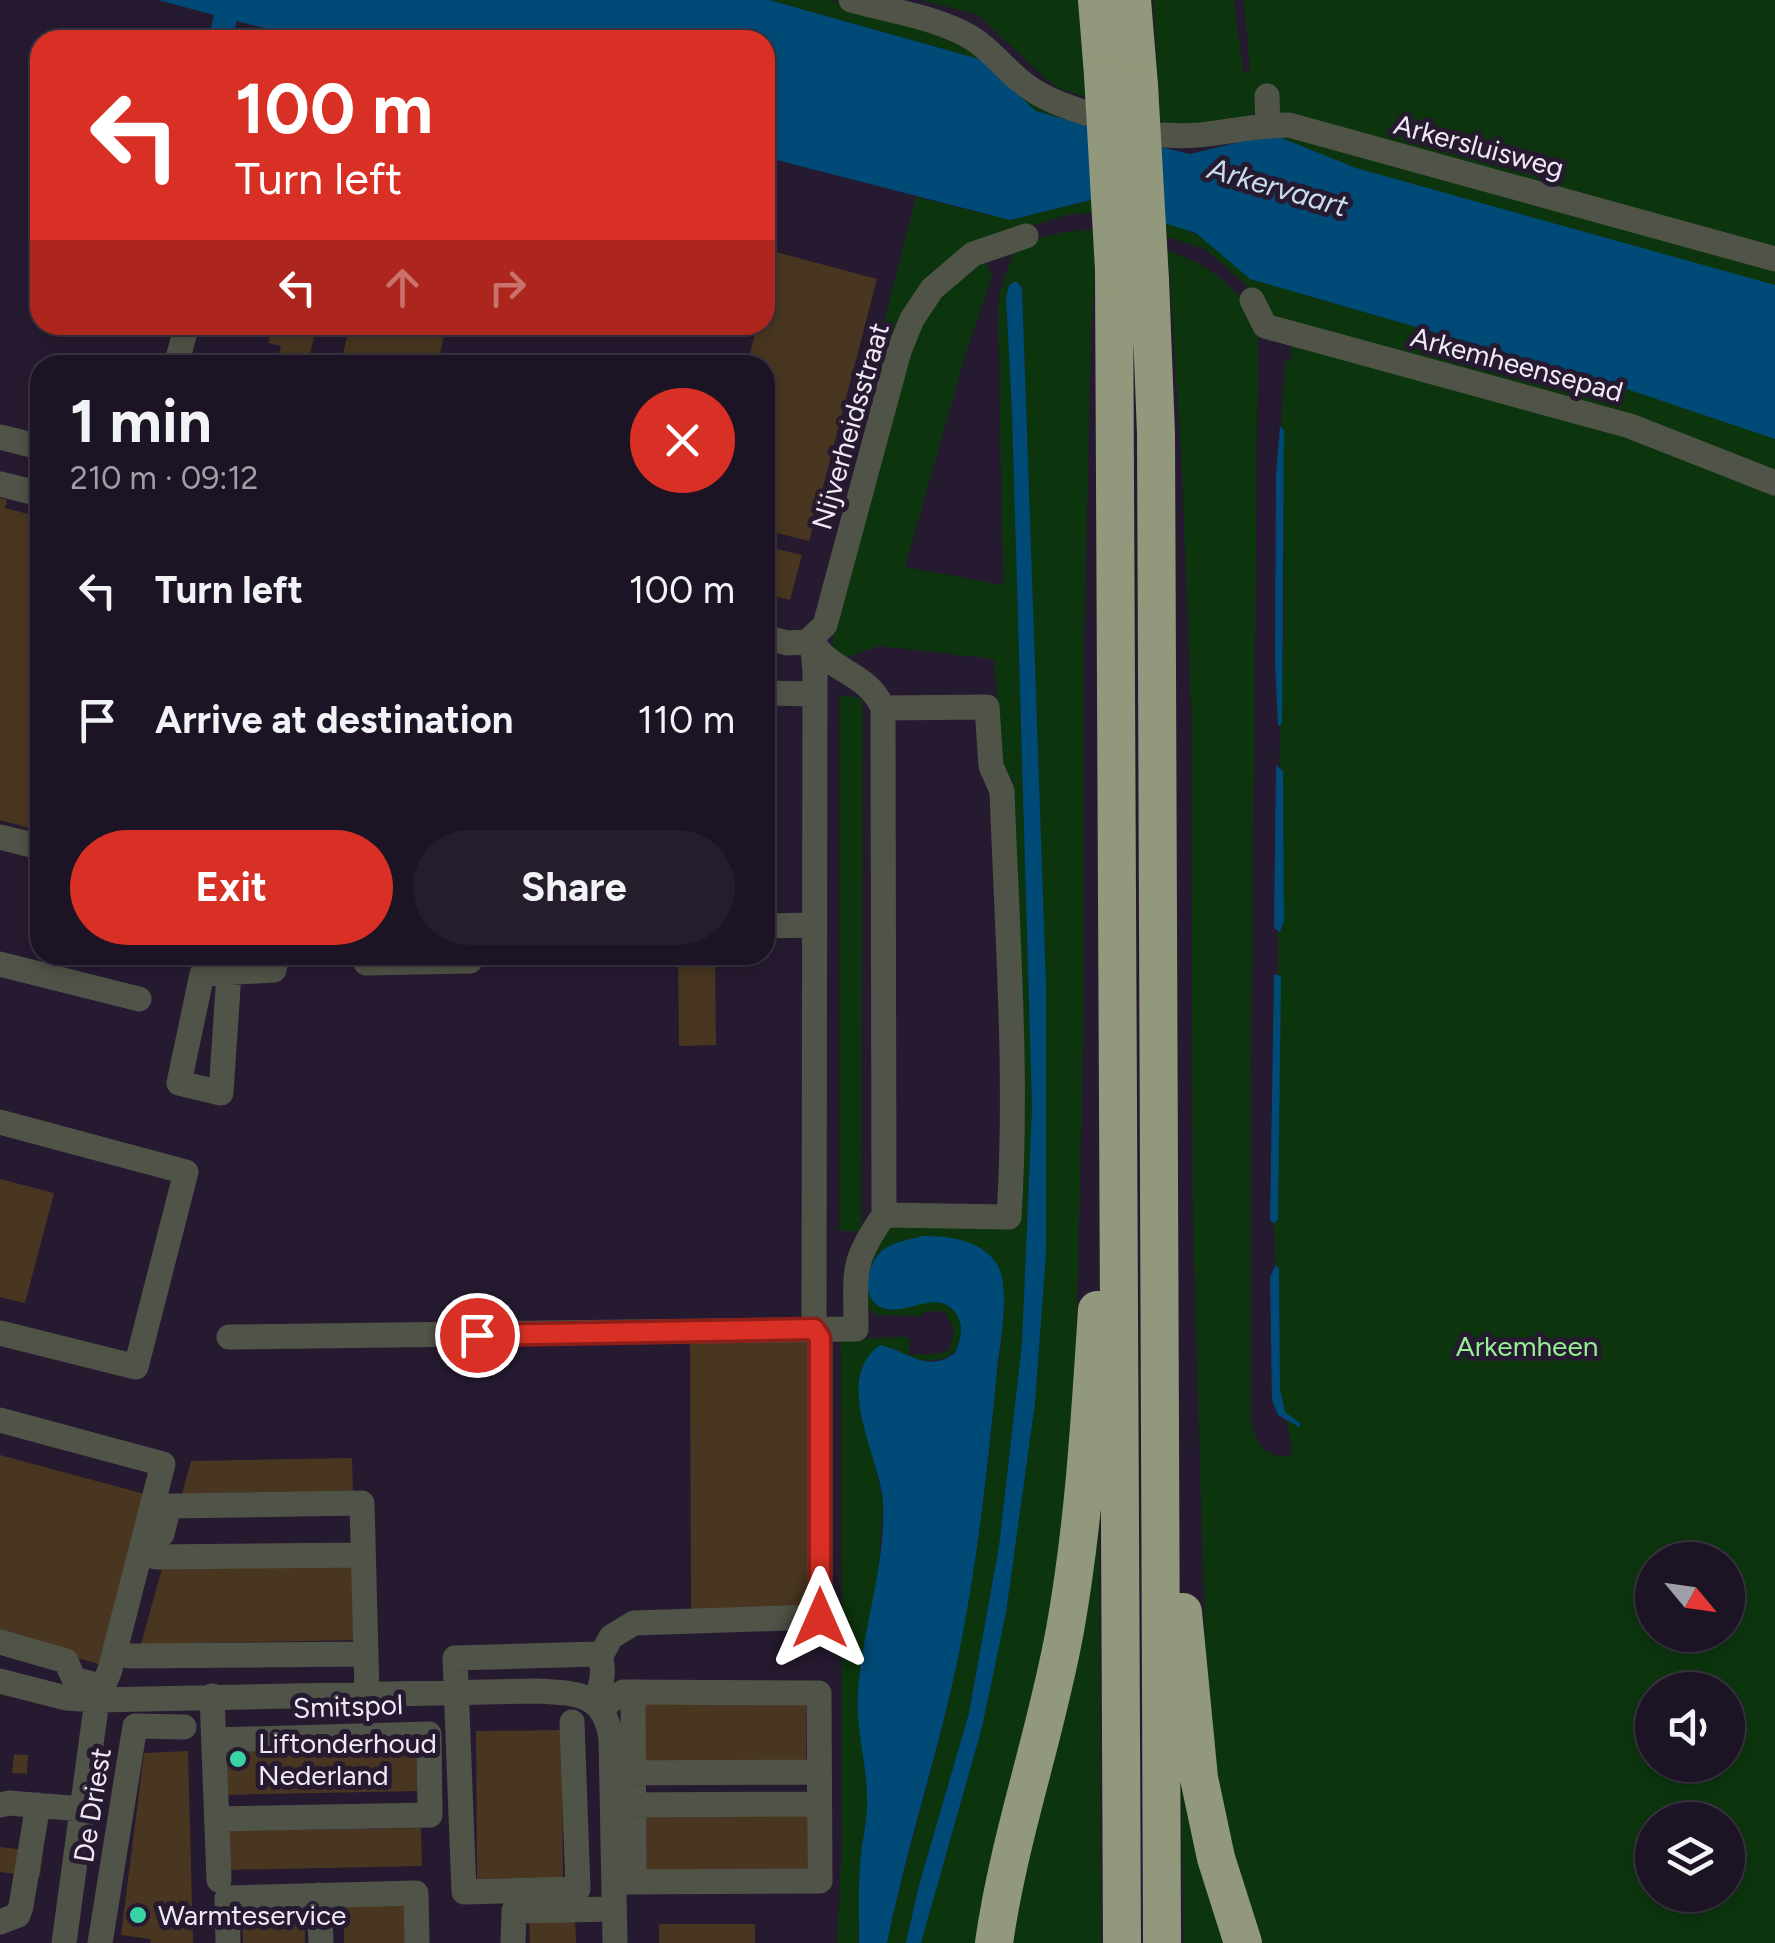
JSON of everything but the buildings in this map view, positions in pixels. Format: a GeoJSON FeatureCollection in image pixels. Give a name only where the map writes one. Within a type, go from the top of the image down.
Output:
{"type":"FeatureCollection","features":[{"type":"Feature","properties":{"kind":"highway"},"geometry":{"type":"LineString","coordinates":[[1097,0],[1121,80]]}},
{"type":"Feature","properties":{"kind":"highway"},"geometry":{"type":"LineString","coordinates":[[1122,1943],[1118,1020],[1132,275],[1121,80],[1132,0]]}},
{"type":"Feature","properties":{"kind":"highway"},"geometry":{"type":"LineString","coordinates":[[1132,275],[1156,454],[1162,1943]]}},
{"type":"Feature","properties":{"kind":"highway"},"geometry":{"type":"LineString","coordinates":[[994,1943],[1006,1876],[1064,1632],[1079,1543],[1118,1020]]}},
{"type":"Feature","properties":{"kind":"highway"},"geometry":{"type":"LineString","coordinates":[[1160,1366],[1199,1778],[1216,1858],[1243,1943]]}},
{"type":"Feature","properties":{"kind":"street"},"geometry":{"type":"LineString","coordinates":[[852,0],[965,34],[982,44],[1031,88],[1058,104],[1086,113]]}},
{"type":"Feature","properties":{"kind":"street"},"geometry":{"type":"LineString","coordinates":[[1267,96],[1268,125]]}},
{"type":"Feature","properties":{"kind":"street","name":"Arkersluisweg"},"geometry":{"type":"LineString","coordinates":[[1164,134],[1206,137],[1288,125],[1775,260]]}},
{"type":"Feature","properties":{"kind":"street","name":"Nijverheidsstraat"},"geometry":{"type":"LineString","coordinates":[[812,640],[828,617],[898,351],[912,319],[932,289],[973,254],[1026,236]]}},
{"type":"Feature","properties":{"kind":"street","name":"Arkemheensepad"},"geometry":{"type":"LineString","coordinates":[[1252,300],[1264,326],[1630,426],[1775,482]]}},
{"type":"Feature","properties":{"kind":"street"},"geometry":{"type":"LineString","coordinates":[[0,437],[30,445]]}},
{"type":"Feature","properties":{"kind":"street"},"geometry":{"type":"LineString","coordinates":[[0,484],[30,492]]}},
{"type":"Feature","properties":{"kind":"street"},"geometry":{"type":"LineString","coordinates":[[775,639],[794,644],[812,640]]}},
{"type":"Feature","properties":{"kind":"street"},"geometry":{"type":"LineString","coordinates":[[622,1773],[610,1729],[598,1704],[602,1656],[610,1637],[634,1623],[820,1618],[820,1338],[814,1329],[812,640]]}},
{"type":"Feature","properties":{"kind":"street"},"geometry":{"type":"LineString","coordinates":[[229,1336],[856,1329],[856,1265],[863,1246],[884,1214],[884,708],[867,683],[819,654],[812,640]]}},
{"type":"Feature","properties":{"kind":"street"},"geometry":{"type":"LineString","coordinates":[[775,693],[815,694]]}},
{"type":"Feature","properties":{"kind":"street"},"geometry":{"type":"LineString","coordinates":[[884,708],[987,707],[992,766],[1002,791],[1013,1154],[1009,1217],[884,1214]]}},
{"type":"Feature","properties":{"kind":"street"},"geometry":{"type":"LineString","coordinates":[[0,837],[30,844]]}},
{"type":"Feature","properties":{"kind":"street"},"geometry":{"type":"LineString","coordinates":[[775,926],[814,925]]}},
{"type":"Feature","properties":{"kind":"street"},"geometry":{"type":"LineString","coordinates":[[0,964],[139,1000]]}},
{"type":"Feature","properties":{"kind":"street"},"geometry":{"type":"LineString","coordinates":[[229,972],[274,970],[275,965]]}},
{"type":"Feature","properties":{"kind":"street"},"geometry":{"type":"LineString","coordinates":[[0,1122],[186,1172],[136,1366],[0,1334]]}},
{"type":"Feature","properties":{"kind":"street"},"geometry":{"type":"LineString","coordinates":[[0,1420],[163,1464],[106,1695],[74,1680],[66,1661],[0,1642]]}},
{"type":"Feature","properties":{"kind":"street","name":"Smitspol"},"geometry":{"type":"LineString","coordinates":[[106,1695],[129,1656],[169,1506],[362,1503],[366,1694]]}},
{"type":"Feature","properties":{"kind":"street"},"geometry":{"type":"LineString","coordinates":[[156,1557],[364,1555]]}},
{"type":"Feature","properties":{"kind":"street","name":"Smitspol"},"geometry":{"type":"LineString","coordinates":[[129,1656],[366,1654]]}},
{"type":"Feature","properties":{"kind":"street"},"geometry":{"type":"LineString","coordinates":[[572,1722],[578,1889],[464,1892],[454,1658],[602,1656]]}},
{"type":"Feature","properties":{"kind":"street","name":"Smitspol"},"geometry":{"type":"LineString","coordinates":[[0,1681],[66,1698],[557,1692],[598,1704]]}},
{"type":"Feature","properties":{"kind":"street"},"geometry":{"type":"LineString","coordinates":[[414,1692],[414,1734]]}},
{"type":"Feature","properties":{"kind":"street"},"geometry":{"type":"LineString","coordinates":[[598,1704],[623,1692],[819,1693],[820,1881],[624,1882]]}},
{"type":"Feature","properties":{"kind":"street"},"geometry":{"type":"LineString","coordinates":[[615,1943],[614,1909],[624,1882],[622,1773],[633,1692]]}},
{"type":"Feature","properties":{"kind":"street","name":"De Driest"},"geometry":{"type":"LineString","coordinates":[[64,1943],[82,1808],[106,1695]]}},
{"type":"Feature","properties":{"kind":"street"},"geometry":{"type":"LineString","coordinates":[[212,1696],[219,1880]]}},
{"type":"Feature","properties":{"kind":"street","name":"De Driest"},"geometry":{"type":"LineString","coordinates":[[100,1943],[135,1726],[184,1727]]}},
{"type":"Feature","properties":{"kind":"street","name":"Smitspol"},"geometry":{"type":"LineString","coordinates":[[214,1740],[429,1734],[430,1815],[216,1819]]}},
{"type":"Feature","properties":{"kind":"street"},"geometry":{"type":"LineString","coordinates":[[622,1773],[819,1772]]}},
{"type":"Feature","properties":{"kind":"street"},"geometry":{"type":"LineString","coordinates":[[0,1806],[9,1803],[82,1808]]}},
{"type":"Feature","properties":{"kind":"street"},"geometry":{"type":"LineString","coordinates":[[623,1805],[819,1804]]}},
{"type":"Feature","properties":{"kind":"street"},"geometry":{"type":"LineString","coordinates":[[0,1922],[18,1915],[22,1906],[38,1805]]}},
{"type":"Feature","properties":{"kind":"street"},"geometry":{"type":"LineString","coordinates":[[228,1943],[227,1898],[416,1893],[418,1943]]}},
{"type":"Feature","properties":{"kind":"street"},"geometry":{"type":"LineString","coordinates":[[320,1895],[320,1943]]}},
{"type":"Feature","properties":{"kind":"street"},"geometry":{"type":"LineString","coordinates":[[513,1943],[514,1911],[614,1909]]}},
{"type":"Feature","properties":{"kind":"green space"},"geometry":{"type":"Polygon","coordinates":[[[769,0],[831,0],[963,40],[1087,125],[1036,111],[979,59],[769,0]]]}},
{"type":"Feature","properties":{"kind":"green space"},"geometry":{"type":"Polygon","coordinates":[[[922,0],[1078,0],[1086,97],[1046,79],[978,15],[922,0]]]}},
{"type":"Feature","properties":{"kind":"green space","name":"Arkemheen"},"geometry":{"type":"Polygon","coordinates":[[[1153,0],[1234,0],[1243,72],[1250,70],[1244,0],[1775,0],[1775,1943],[1259,1943],[1229,1848],[1207,1706],[1193,1225],[1191,706],[1168,251],[1222,279],[1258,327],[1251,1418],[1261,1446],[1272,1454],[1289,1457],[1292,1448],[1280,1389],[1279,1268],[1275,1266],[1274,1223],[1278,1219],[1278,932],[1282,931],[1284,921],[1283,771],[1279,765],[1284,632],[1281,426],[1285,362],[1291,357],[1290,325],[1269,312],[1246,285],[1205,249],[1091,213],[1067,215],[995,237],[886,356],[876,354],[916,197],[1010,220],[1091,200],[1167,222],[1207,239],[1260,106],[1248,119],[1161,128],[1153,0]]]}},
{"type":"Feature","properties":{"kind":"green space"},"geometry":{"type":"Polygon","coordinates":[[[1093,230],[1084,642],[1084,1012],[1074,1436],[1060,1571],[977,1943],[921,1943],[982,1727],[1006,1613],[1035,1403],[1046,1253],[1046,985],[1022,288],[1016,281],[1009,285],[1006,299],[1032,1108],[1022,1344],[999,1546],[969,1713],[906,1943],[887,1943],[964,1627],[985,1487],[1004,1299],[1002,1283],[989,1256],[893,1244],[876,1257],[886,1310],[942,1303],[954,1310],[962,1334],[950,1356],[935,1360],[916,1358],[890,1347],[868,1358],[861,1378],[860,1402],[883,1501],[879,1566],[857,1696],[868,1803],[860,1867],[858,1943],[837,1943],[842,1842],[841,1339],[909,1337],[910,1355],[950,1349],[954,1330],[944,1311],[923,1312],[922,1316],[877,1315],[865,1307],[864,1266],[892,1223],[1019,1228],[1022,1091],[1013,782],[1002,763],[994,659],[879,646],[847,657],[837,654],[832,643],[915,334],[938,295],[985,260],[992,277],[966,352],[905,567],[1003,585],[1000,291],[1017,244],[1063,232],[1093,230]]]}},
{"type":"Feature","properties":{"kind":"green space"},"geometry":{"type":"Polygon","coordinates":[[[839,695],[861,698],[863,708],[861,1231],[839,1231],[839,695]]]}},
{"type":"Feature","properties":{"kind":"green space"},"geometry":{"type":"Polygon","coordinates":[[[1099,1478],[1101,1943],[1000,1943],[1099,1478]]]}},
{"type":"Feature","properties":{"kind":"green space"},"geometry":{"type":"Polygon","coordinates":[[[1180,1735],[1233,1943],[1184,1943],[1180,1735]]]}},
{"type":"Feature","properties":{"kind":"water","name":"Arkervaart"},"geometry":{"type":"Polygon","coordinates":[[[158,0],[769,0],[979,59],[1036,111],[1165,148],[1190,154],[1264,136],[1279,137],[1356,168],[1775,285],[1775,439],[1600,380],[1250,279],[1196,233],[1091,200],[1010,220],[775,160],[775,30],[272,30],[237,21],[234,30],[210,30],[214,15],[158,0]]]}},
{"type":"Feature","properties":{"kind":"water"},"geometry":{"type":"Polygon","coordinates":[[[1016,281],[1022,288],[1046,985],[1046,1253],[1035,1403],[1006,1613],[982,1727],[921,1943],[906,1943],[969,1713],[999,1546],[1022,1344],[1032,1108],[1006,299],[1009,285],[1016,281]]]}},
{"type":"Feature","properties":{"kind":"water"},"geometry":{"type":"Polygon","coordinates":[[[1280,426],[1284,430],[1282,724],[1278,726],[1276,474],[1280,426]]]}},
{"type":"Feature","properties":{"kind":"water"},"geometry":{"type":"Polygon","coordinates":[[[1276,765],[1283,771],[1284,921],[1280,932],[1274,928],[1276,765]]]}},
{"type":"Feature","properties":{"kind":"water"},"geometry":{"type":"Polygon","coordinates":[[[1274,974],[1281,976],[1278,1220],[1274,1223],[1270,1220],[1274,974]]]}},
{"type":"Feature","properties":{"kind":"water"},"geometry":{"type":"Polygon","coordinates":[[[922,1236],[963,1241],[990,1256],[1001,1274],[1003,1316],[976,1554],[949,1698],[887,1943],[859,1943],[859,1876],[867,1798],[858,1692],[883,1527],[880,1485],[862,1421],[860,1379],[866,1360],[880,1345],[918,1359],[936,1361],[955,1353],[961,1329],[957,1315],[941,1303],[883,1308],[870,1297],[868,1280],[873,1262],[884,1249],[922,1236]]]}},
{"type":"Feature","properties":{"kind":"water"},"geometry":{"type":"Polygon","coordinates":[[[1275,1266],[1279,1268],[1280,1389],[1285,1412],[1301,1424],[1299,1427],[1278,1415],[1272,1400],[1270,1277],[1275,1266]]]}},
{"type":"Feature","properties":{"kind":"place","name":"Liftonderhoud Nederland"},"geometry":{"type":"Point","coordinates":[238,1759]}},
{"type":"Feature","properties":{"kind":"place","name":"Warmteservice"},"geometry":{"type":"Point","coordinates":[138,1915]}},
{"type":"Feature","properties":{"kind":"route"},"geometry":{"type":"LineString","coordinates":[[477,1335],[814,1329],[820,1338],[820,1618]]}}]}
